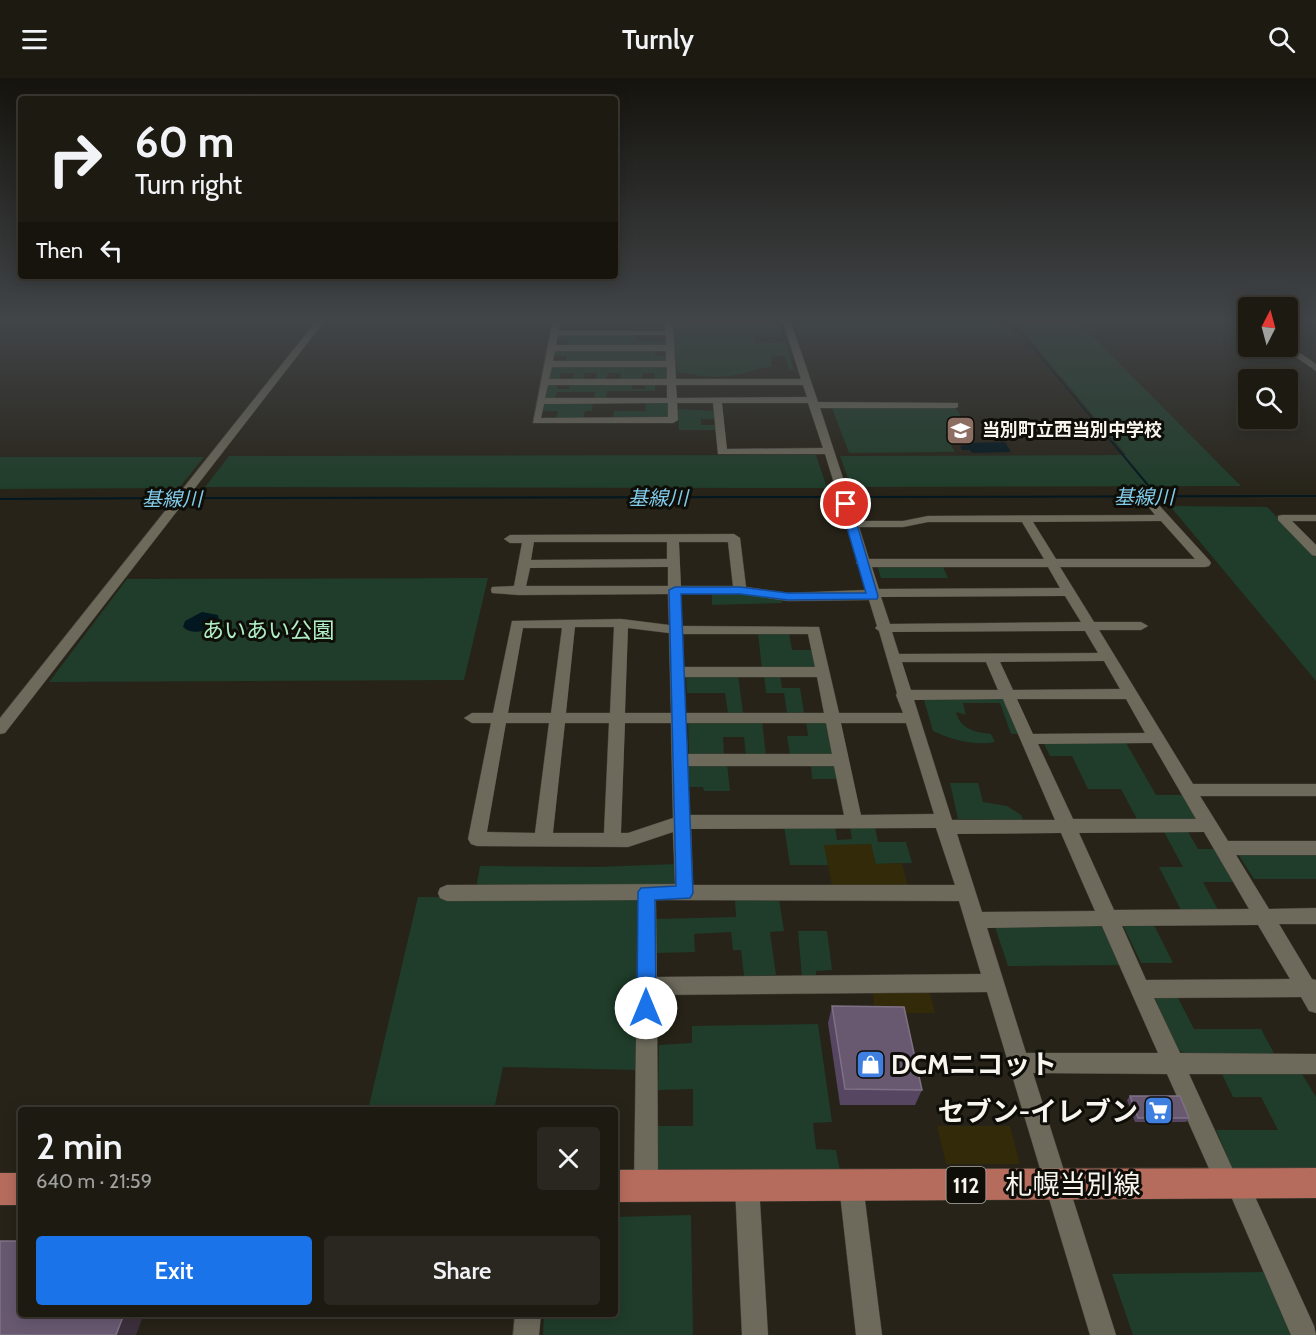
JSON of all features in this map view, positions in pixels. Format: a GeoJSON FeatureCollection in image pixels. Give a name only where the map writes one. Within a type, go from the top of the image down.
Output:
{"type":"FeatureCollection","features":[{"type":"Feature","properties":{"kind":"main road","name":"札幌当別線"},"geometry":{"type":"LineString","coordinates":[[618,1186],[1316,1183]]}},
{"type":"Feature","properties":{"kind":"main road"},"geometry":{"type":"LineString","coordinates":[[0,1189],[18,1189]]}},
{"type":"Feature","properties":{"kind":"street"},"geometry":{"type":"LineString","coordinates":[[0,729],[276,378]]}},
{"type":"Feature","properties":{"kind":"street"},"geometry":{"type":"LineString","coordinates":[[545,378],[536,421],[674,420],[672,378]]}},
{"type":"Feature","properties":{"kind":"street"},"geometry":{"type":"LineString","coordinates":[[805,378],[1103,1335]]}},
{"type":"Feature","properties":{"kind":"street"},"geometry":{"type":"LineString","coordinates":[[544,382],[806,382]]}},
{"type":"Feature","properties":{"kind":"street"},"geometry":{"type":"LineString","coordinates":[[540,401],[955,405]]}},
{"type":"Feature","properties":{"kind":"street"},"geometry":{"type":"LineString","coordinates":[[717,401],[722,452],[828,452]]}},
{"type":"Feature","properties":{"kind":"street"},"geometry":{"type":"LineString","coordinates":[[862,563],[1205,563],[1187,541],[1162,518],[1153,505]]}},
{"type":"Feature","properties":{"kind":"street"},"geometry":{"type":"LineString","coordinates":[[850,524],[903,524],[928,519],[1162,518]]}},
{"type":"Feature","properties":{"kind":"street"},"geometry":{"type":"LineString","coordinates":[[1316,518],[1282,518],[1316,552]]}},
{"type":"Feature","properties":{"kind":"street"},"geometry":{"type":"LineString","coordinates":[[1025,519],[1222,848],[1313,994]]}},
{"type":"Feature","properties":{"kind":"street"},"geometry":{"type":"LineString","coordinates":[[510,539],[734,538],[740,590]]}},
{"type":"Feature","properties":{"kind":"street"},"geometry":{"type":"LineString","coordinates":[[519,591],[529,539]]}},
{"type":"Feature","properties":{"kind":"street"},"geometry":{"type":"LineString","coordinates":[[673,539],[684,893]]}},
{"type":"Feature","properties":{"kind":"street"},"geometry":{"type":"LineString","coordinates":[[524,564],[674,563]]}},
{"type":"Feature","properties":{"kind":"street"},"geometry":{"type":"LineString","coordinates":[[497,590],[740,590],[788,597],[1069,592]]}},
{"type":"Feature","properties":{"kind":"street"},"geometry":{"type":"LineString","coordinates":[[543,840],[569,623]]}},
{"type":"Feature","properties":{"kind":"street"},"geometry":{"type":"LineString","coordinates":[[612,840],[621,623]]}},
{"type":"Feature","properties":{"kind":"street"},"geometry":{"type":"LineString","coordinates":[[854,821],[813,630],[676,630],[621,623],[517,624],[477,839],[628,840],[682,822],[854,821],[944,824],[1209,825]]}},
{"type":"Feature","properties":{"kind":"street"},"geometry":{"type":"LineString","coordinates":[[882,628],[1141,626]]}},
{"type":"Feature","properties":{"kind":"street"},"geometry":{"type":"LineString","coordinates":[[991,657],[1174,1064],[1305,1335]]}},
{"type":"Feature","properties":{"kind":"street"},"geometry":{"type":"LineString","coordinates":[[892,658],[1108,657]]}},
{"type":"Feature","properties":{"kind":"street"},"geometry":{"type":"LineString","coordinates":[[677,672],[822,672]]}},
{"type":"Feature","properties":{"kind":"street"},"geometry":{"type":"LineString","coordinates":[[903,695],[1130,694]]}},
{"type":"Feature","properties":{"kind":"street"},"geometry":{"type":"LineString","coordinates":[[472,718],[910,718]]}},
{"type":"Feature","properties":{"kind":"street"},"geometry":{"type":"LineString","coordinates":[[1028,739],[1156,738]]}},
{"type":"Feature","properties":{"kind":"street"},"geometry":{"type":"LineString","coordinates":[[680,760],[841,760]]}},
{"type":"Feature","properties":{"kind":"street"},"geometry":{"type":"LineString","coordinates":[[1188,790],[1316,790]]}},
{"type":"Feature","properties":{"kind":"street"},"geometry":{"type":"LineString","coordinates":[[1222,848],[1316,848]]}},
{"type":"Feature","properties":{"kind":"street"},"geometry":{"type":"LineString","coordinates":[[447,892],[965,893]]}},
{"type":"Feature","properties":{"kind":"street"},"geometry":{"type":"LineString","coordinates":[[646,892],[646,1186]]}},
{"type":"Feature","properties":{"kind":"street"},"geometry":{"type":"LineString","coordinates":[[974,920],[1316,916]]}},
{"type":"Feature","properties":{"kind":"street"},"geometry":{"type":"LineString","coordinates":[[646,986],[993,983]]}},
{"type":"Feature","properties":{"kind":"street"},"geometry":{"type":"LineString","coordinates":[[1140,989],[1313,994]]}},
{"type":"Feature","properties":{"kind":"street"},"geometry":{"type":"LineString","coordinates":[[1018,1063],[1316,1064]]}},
{"type":"Feature","properties":{"kind":"street"},"geometry":{"type":"LineString","coordinates":[[851,1185],[869,1335]]}},
{"type":"Feature","properties":{"kind":"street"},"geometry":{"type":"LineString","coordinates":[[747,1186],[755,1335]]}},
{"type":"Feature","properties":{"kind":"street"},"geometry":{"type":"LineString","coordinates":[[526,1335],[528,1317]]}},
{"type":"Feature","properties":{"kind":"green space"},"geometry":{"type":"Polygon","coordinates":[[[549,378],[560,378],[559,380],[548,380],[549,378]]]}},
{"type":"Feature","properties":{"kind":"green space"},"geometry":{"type":"Polygon","coordinates":[[[573,378],[583,378],[583,380],[572,380],[573,378]]]}},
{"type":"Feature","properties":{"kind":"green space"},"geometry":{"type":"Polygon","coordinates":[[[596,378],[607,378],[606,380],[596,380],[596,378]]]}},
{"type":"Feature","properties":{"kind":"green space"},"geometry":{"type":"Polygon","coordinates":[[[620,378],[642,378],[642,380],[620,380],[620,378]]]}},
{"type":"Feature","properties":{"kind":"green space"},"geometry":{"type":"Polygon","coordinates":[[[655,378],[667,378],[667,380],[655,380],[655,378]]]}},
{"type":"Feature","properties":{"kind":"green space"},"geometry":{"type":"Polygon","coordinates":[[[1062,378],[1133,378],[1241,486],[851,487],[840,456],[1126,455],[1062,378]]]}},
{"type":"Feature","properties":{"kind":"green space"},"geometry":{"type":"Polygon","coordinates":[[[571,383],[632,383],[632,389],[645,389],[645,383],[655,383],[655,391],[607,391],[606,399],[594,399],[595,392],[557,392],[555,398],[545,398],[548,384],[557,384],[557,389],[569,389],[571,383]]]}},
{"type":"Feature","properties":{"kind":"green space"},"geometry":{"type":"Polygon","coordinates":[[[543,403],[593,403],[592,411],[585,411],[583,419],[556,419],[558,411],[542,411],[543,403]]]}},
{"type":"Feature","properties":{"kind":"green space"},"geometry":{"type":"Polygon","coordinates":[[[646,403],[670,403],[670,419],[613,419],[614,411],[645,411],[646,403]]]}},
{"type":"Feature","properties":{"kind":"green space"},"geometry":{"type":"Polygon","coordinates":[[[955,407],[972,433],[945,435],[955,452],[849,453],[832,408],[955,407]]]}},
{"type":"Feature","properties":{"kind":"green space"},"geometry":{"type":"Polygon","coordinates":[[[678,409],[716,411],[717,419],[701,419],[701,425],[717,425],[717,430],[679,430],[678,409]]]}},
{"type":"Feature","properties":{"kind":"green space"},"geometry":{"type":"Polygon","coordinates":[[[816,455],[827,488],[205,487],[229,456],[816,455]]]}},
{"type":"Feature","properties":{"kind":"green space"},"geometry":{"type":"Polygon","coordinates":[[[0,457],[204,457],[179,488],[0,489],[0,457]]]}},
{"type":"Feature","properties":{"kind":"green space"},"geometry":{"type":"Polygon","coordinates":[[[1170,506],[1267,507],[1316,557],[1316,681],[1170,506]]]}},
{"type":"Feature","properties":{"kind":"green space"},"geometry":{"type":"Polygon","coordinates":[[[877,565],[942,565],[948,578],[881,578],[877,565]]]}},
{"type":"Feature","properties":{"kind":"green space","name":"あいあい公園"},"geometry":{"type":"Polygon","coordinates":[[[488,578],[464,680],[49,682],[127,579],[488,578]]]}},
{"type":"Feature","properties":{"kind":"green space"},"geometry":{"type":"Polygon","coordinates":[[[712,593],[740,593],[782,599],[782,603],[712,605],[712,593]]]}},
{"type":"Feature","properties":{"kind":"green space"},"geometry":{"type":"Polygon","coordinates":[[[758,633],[789,633],[792,650],[813,650],[817,669],[762,669],[758,633]]]}},
{"type":"Feature","properties":{"kind":"green space"},"geometry":{"type":"Polygon","coordinates":[[[764,674],[780,674],[782,688],[800,688],[804,713],[787,713],[784,693],[766,693],[764,674]]]}},
{"type":"Feature","properties":{"kind":"green space"},"geometry":{"type":"Polygon","coordinates":[[[686,675],[738,675],[743,713],[728,713],[725,693],[687,693],[686,675]]]}},
{"type":"Feature","properties":{"kind":"green space"},"geometry":{"type":"Polygon","coordinates":[[[1006,698],[1021,734],[1011,734],[1000,703],[963,703],[966,715],[956,712],[961,723],[969,729],[991,734],[995,742],[987,743],[963,741],[933,731],[924,700],[1006,698]]]}},
{"type":"Feature","properties":{"kind":"green space"},"geometry":{"type":"Polygon","coordinates":[[[688,721],[762,721],[766,756],[746,756],[744,737],[723,737],[724,755],[689,755],[688,721]]]}},
{"type":"Feature","properties":{"kind":"green space"},"geometry":{"type":"Polygon","coordinates":[[[806,721],[829,721],[835,756],[790,755],[787,736],[808,736],[806,721]]]}},
{"type":"Feature","properties":{"kind":"green space"},"geometry":{"type":"Polygon","coordinates":[[[1125,741],[1156,795],[1186,795],[1201,820],[1138,821],[1121,789],[1088,789],[1072,756],[1050,756],[1043,742],[1125,741]]]}},
{"type":"Feature","properties":{"kind":"green space"},"geometry":{"type":"Polygon","coordinates":[[[834,763],[840,779],[812,779],[811,764],[834,763]]]}},
{"type":"Feature","properties":{"kind":"green space"},"geometry":{"type":"Polygon","coordinates":[[[688,764],[727,764],[730,791],[704,791],[703,787],[689,787],[688,764]]]}},
{"type":"Feature","properties":{"kind":"green space"},"geometry":{"type":"Polygon","coordinates":[[[950,783],[978,783],[983,802],[1007,806],[1021,815],[1023,820],[958,819],[950,783]]]}},
{"type":"Feature","properties":{"kind":"green space"},"geometry":{"type":"Polygon","coordinates":[[[784,826],[835,826],[837,840],[852,839],[850,827],[875,827],[878,842],[906,842],[912,863],[876,864],[825,845],[828,865],[790,865],[784,826]]]}},
{"type":"Feature","properties":{"kind":"green space"},"geometry":{"type":"Polygon","coordinates":[[[1163,830],[1187,830],[1198,849],[1217,849],[1237,882],[1203,882],[1218,910],[1181,910],[1159,867],[1183,867],[1163,830]]]}},
{"type":"Feature","properties":{"kind":"green space"},"geometry":{"type":"Polygon","coordinates":[[[1238,854],[1316,854],[1316,879],[1254,879],[1238,854]]]}},
{"type":"Feature","properties":{"kind":"green space"},"geometry":{"type":"Polygon","coordinates":[[[677,864],[677,884],[669,889],[476,888],[480,866],[597,867],[677,864]]]}},
{"type":"Feature","properties":{"kind":"green space"},"geometry":{"type":"Polygon","coordinates":[[[418,897],[639,898],[637,1070],[503,1067],[495,1107],[369,1107],[418,897]]]}},
{"type":"Feature","properties":{"kind":"green space"},"geometry":{"type":"Polygon","coordinates":[[[779,899],[784,931],[770,932],[776,975],[744,976],[741,950],[733,950],[731,932],[694,934],[695,952],[657,953],[656,919],[736,917],[735,900],[779,899]]]}},
{"type":"Feature","properties":{"kind":"green space"},"geometry":{"type":"Polygon","coordinates":[[[1121,921],[1152,921],[1173,963],[1141,963],[1121,921]]]}},
{"type":"Feature","properties":{"kind":"green space"},"geometry":{"type":"Polygon","coordinates":[[[1104,923],[1123,965],[1008,966],[994,924],[1104,923]]]}},
{"type":"Feature","properties":{"kind":"green space"},"geometry":{"type":"Polygon","coordinates":[[[798,931],[827,931],[832,970],[816,971],[816,978],[802,977],[798,931]]]}},
{"type":"Feature","properties":{"kind":"green space"},"geometry":{"type":"Polygon","coordinates":[[[1154,996],[1177,996],[1194,1029],[1261,1029],[1276,1057],[1191,1055],[1178,1050],[1154,996]]]}},
{"type":"Feature","properties":{"kind":"green space"},"geometry":{"type":"Polygon","coordinates":[[[818,1024],[832,1122],[813,1123],[816,1149],[836,1150],[840,1171],[653,1171],[654,1126],[693,1126],[693,1089],[658,1090],[659,1045],[692,1043],[692,1026],[818,1024]]]}},
{"type":"Feature","properties":{"kind":"green space"},"geometry":{"type":"Polygon","coordinates":[[[1219,1068],[1299,1069],[1316,1097],[1316,1172],[1234,1172],[1216,1130],[1278,1130],[1261,1097],[1233,1097],[1219,1068]]]}},
{"type":"Feature","properties":{"kind":"green space"},"geometry":{"type":"Polygon","coordinates":[[[691,1215],[693,1335],[543,1335],[544,1317],[618,1317],[618,1217],[691,1215]]]}},
{"type":"Feature","properties":{"kind":"green space"},"geometry":{"type":"Polygon","coordinates":[[[1266,1272],[1295,1335],[1133,1335],[1112,1274],[1266,1272]]]}},
{"type":"Feature","properties":{"kind":"sand"},"geometry":{"type":"Polygon","coordinates":[[[871,844],[876,864],[902,863],[908,886],[832,886],[824,845],[871,844]]]}},
{"type":"Feature","properties":{"kind":"sand"},"geometry":{"type":"Polygon","coordinates":[[[872,988],[929,988],[935,1013],[875,1013],[872,988]]]}},
{"type":"Feature","properties":{"kind":"sand"},"geometry":{"type":"Polygon","coordinates":[[[937,1126],[1010,1126],[1020,1164],[946,1164],[937,1126]]]}},
{"type":"Feature","properties":{"kind":"water"},"geometry":{"type":"Polygon","coordinates":[[[1005,442],[1011,452],[972,453],[970,450],[962,450],[960,446],[967,445],[966,443],[1005,442]]]}},
{"type":"Feature","properties":{"kind":"water"},"geometry":{"type":"Polygon","coordinates":[[[202,612],[218,615],[219,620],[212,627],[197,632],[183,627],[185,621],[202,612]]]}},
{"type":"Feature","properties":{"kind":"building","name":"DCMニコット"},"geometry":{"type":"Polygon","coordinates":[[[832,1006],[904,1007],[922,1090],[845,1089],[832,1006]]]}},
{"type":"Feature","properties":{"kind":"building","name":"セブン-イレブン"},"geometry":{"type":"Polygon","coordinates":[[[1130,1096],[1180,1096],[1189,1118],[1138,1118],[1130,1096]]]}},
{"type":"Feature","properties":{"kind":"building"},"geometry":{"type":"Polygon","coordinates":[[[0,1241],[18,1241],[18,1317],[123,1317],[116,1335],[0,1335],[0,1241]]]}},
{"type":"Feature","properties":{"kind":"waterway"},"geometry":{"type":"LineString","coordinates":[[1058,378],[1108,437]]}},
{"type":"Feature","properties":{"kind":"waterway"},"geometry":{"type":"LineString","coordinates":[[1107,436],[1157,496]]}},
{"type":"Feature","properties":{"kind":"waterway","name":"基線川"},"geometry":{"type":"LineString","coordinates":[[848,497],[1316,496]]}},
{"type":"Feature","properties":{"kind":"waterway","name":"基線川"},"geometry":{"type":"LineString","coordinates":[[185,498],[841,497]]}},
{"type":"Feature","properties":{"kind":"waterway","name":"基線川"},"geometry":{"type":"LineString","coordinates":[[0,499],[178,498]]}},
{"type":"Feature","properties":{"kind":"place","name":"当別町立西当別中学校"},"geometry":{"type":"Point","coordinates":[961,430]}},
{"type":"Feature","properties":{"kind":"place","name":"DCMニコット"},"geometry":{"type":"Point","coordinates":[870,1064]}},
{"type":"Feature","properties":{"kind":"place","name":"セブン-イレブン"},"geometry":{"type":"Point","coordinates":[1159,1111]}},
{"type":"Feature","properties":{"kind":"route"},"geometry":{"type":"LineString","coordinates":[[646,1008],[646,892],[684,893],[675,590],[740,590],[788,597],[872,596],[846,504]]}}]}
